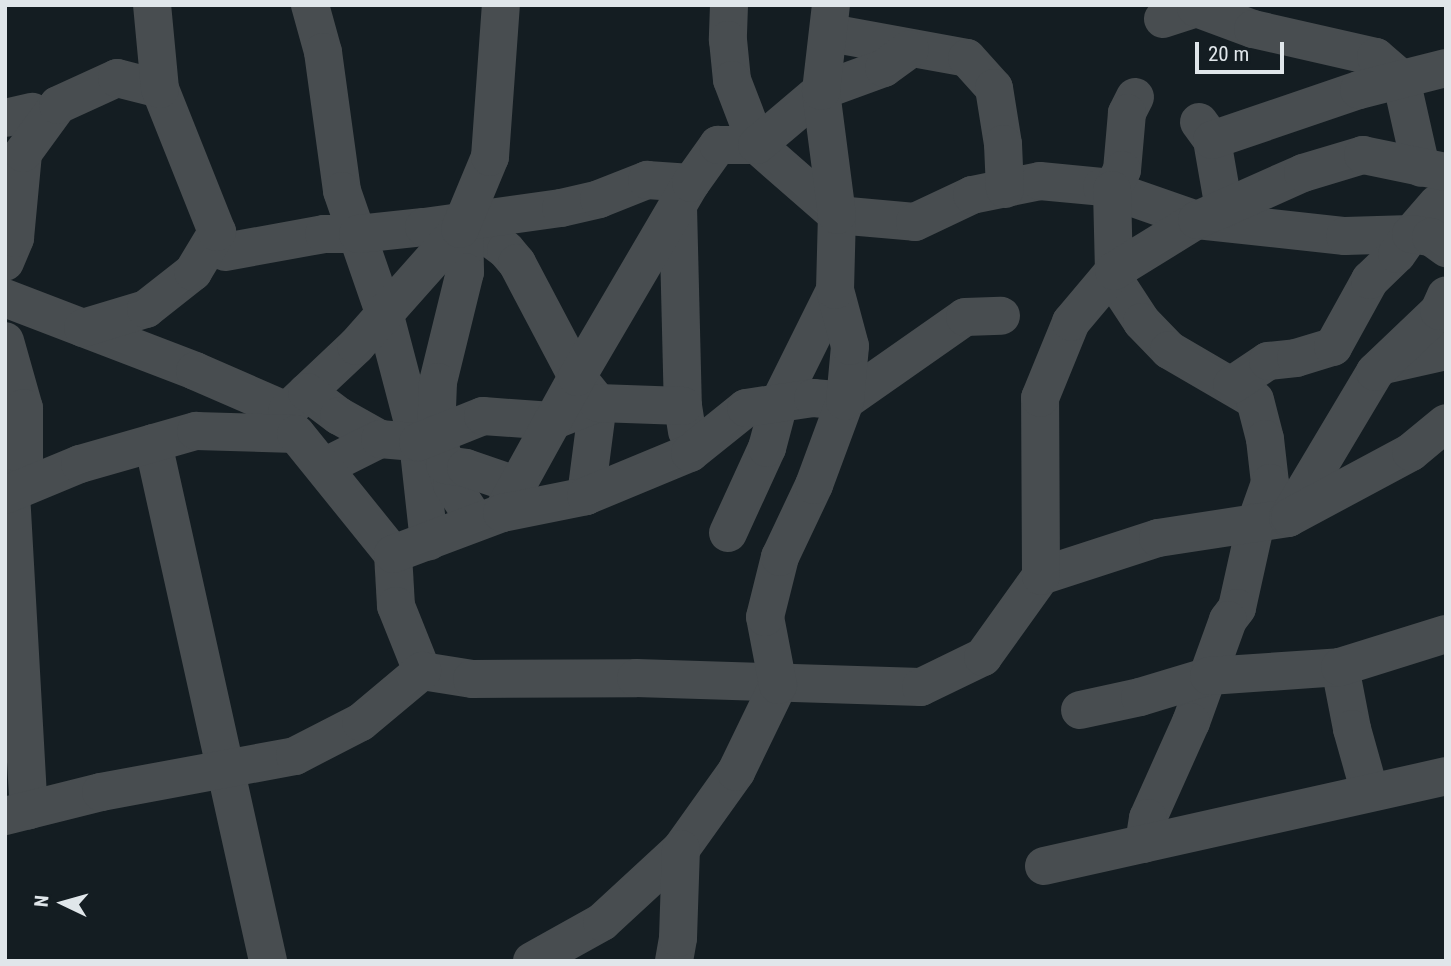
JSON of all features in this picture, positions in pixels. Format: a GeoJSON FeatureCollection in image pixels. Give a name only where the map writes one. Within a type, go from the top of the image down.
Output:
{"type":"FeatureCollection","features":[{"type":"Feature","properties":{"kind":"street"},"geometry":{"type":"LineString","coordinates":[[83,328],[146,309],[193,272],[216,232],[160,89],[152,5]]}},
{"type":"Feature","properties":{"kind":"street"},"geometry":{"type":"LineString","coordinates":[[310,5],[323,52],[342,191],[433,447],[452,485],[498,507]]}},
{"type":"Feature","properties":{"kind":"street"},"geometry":{"type":"LineString","coordinates":[[5,298],[287,411],[356,346],[460,229],[490,157],[501,5]]}},
{"type":"Feature","properties":{"kind":"street"},"geometry":{"type":"LineString","coordinates":[[729,5],[728,40],[732,80],[757,145],[837,215],[915,222],[972,195],[1040,181],[1112,190],[1211,214],[1345,236],[1428,241]]}},
{"type":"Feature","properties":{"kind":"street"},"geometry":{"type":"LineString","coordinates":[[1163,19],[1196,8],[1253,29],[1376,57],[1401,79],[1435,181],[1428,241]]}},
{"type":"Feature","properties":{"kind":"street"},"geometry":{"type":"LineString","coordinates":[[532,961],[602,922],[681,849],[736,772],[778,685],[765,617],[780,557],[814,485],[845,401],[849,346],[835,290],[837,215],[821,91],[830,19],[911,49],[967,58],[994,88],[1003,144],[1004,189]]}},
{"type":"Feature","properties":{"kind":"street"},"geometry":{"type":"LineString","coordinates":[[498,507],[552,421],[587,390],[685,195],[718,145],[757,145],[821,91],[884,68],[911,49]]}},
{"type":"Feature","properties":{"kind":"street"},"geometry":{"type":"LineString","coordinates":[[1211,214],[1206,131],[1446,68]]}},
{"type":"Feature","properties":{"kind":"street"},"geometry":{"type":"LineString","coordinates":[[5,262],[15,238],[23,153],[58,105],[117,78],[160,89]]}},
{"type":"Feature","properties":{"kind":"street"},"geometry":{"type":"LineString","coordinates":[[1135,97],[1127,113],[1122,170],[1112,190],[1114,271],[1119,286],[1142,323],[1169,349],[1255,400],[1265,439],[1272,520]]}},
{"type":"Feature","properties":{"kind":"street"},"geometry":{"type":"LineString","coordinates":[[422,671],[472,680],[636,678],[778,685],[921,687],[983,657],[1041,576],[1040,398],[1071,322],[1114,271],[1211,214],[1303,173],[1363,155],[1435,181]]}},
{"type":"Feature","properties":{"kind":"street"},"geometry":{"type":"LineString","coordinates":[[225,252],[310,236],[358,234],[561,208],[598,199],[648,180],[685,195]]}},
{"type":"Feature","properties":{"kind":"street"},"geometry":{"type":"LineString","coordinates":[[685,195],[683,406],[691,453]]}},
{"type":"Feature","properties":{"kind":"street"},"geometry":{"type":"LineString","coordinates":[[464,219],[506,250],[517,263],[587,390],[586,496]]}},
{"type":"Feature","properties":{"kind":"street"},"geometry":{"type":"LineString","coordinates":[[429,541],[438,382],[465,272],[464,219]]}},
{"type":"Feature","properties":{"kind":"street"},"geometry":{"type":"LineString","coordinates":[[1232,384],[1268,361],[1296,358],[1333,347],[1370,280],[1397,254],[1428,241]]}},
{"type":"Feature","properties":{"kind":"street"},"geometry":{"type":"LineString","coordinates":[[728,533],[767,448],[779,403],[835,290]]}},
{"type":"Feature","properties":{"kind":"street"},"geometry":{"type":"LineString","coordinates":[[1144,844],[1148,818],[1209,676],[1228,620],[1237,608],[1272,520],[1376,372],[1439,311],[1446,295]]}},
{"type":"Feature","properties":{"kind":"street"},"geometry":{"type":"LineString","coordinates":[[393,554],[429,541],[498,507],[586,496],[691,453],[746,408],[813,398],[845,401],[965,317],[1001,316]]}},
{"type":"Feature","properties":{"kind":"street"},"geometry":{"type":"LineString","coordinates":[[5,341],[24,408],[11,485],[17,813],[101,792],[295,756],[361,722],[422,671]]}},
{"type":"Feature","properties":{"kind":"street"},"geometry":{"type":"LineString","coordinates":[[1333,347],[1354,366],[1383,365],[1446,351]]}},
{"type":"Feature","properties":{"kind":"street"},"geometry":{"type":"LineString","coordinates":[[587,390],[683,406]]}},
{"type":"Feature","properties":{"kind":"street"},"geometry":{"type":"LineString","coordinates":[[307,392],[339,416],[380,439],[433,447],[466,468],[498,507]]}},
{"type":"Feature","properties":{"kind":"street"},"geometry":{"type":"LineString","coordinates":[[433,447],[483,416],[552,421]]}},
{"type":"Feature","properties":{"kind":"street"},"geometry":{"type":"LineString","coordinates":[[1041,576],[1158,538],[1272,520],[1411,452],[1446,423]]}},
{"type":"Feature","properties":{"kind":"street"},"geometry":{"type":"LineString","coordinates":[[11,485],[196,430],[296,434],[393,554],[396,606],[422,671]]}},
{"type":"Feature","properties":{"kind":"street"},"geometry":{"type":"LineString","coordinates":[[324,467],[380,439]]}},
{"type":"Feature","properties":{"kind":"street"},"geometry":{"type":"LineString","coordinates":[[153,443],[228,769],[268,961]]}},
{"type":"Feature","properties":{"kind":"street"},"geometry":{"type":"LineString","coordinates":[[1080,710],[1140,697],[1209,676],[1340,667],[1446,634]]}},
{"type":"Feature","properties":{"kind":"street"},"geometry":{"type":"LineString","coordinates":[[1340,667],[1352,729],[1370,793]]}},
{"type":"Feature","properties":{"kind":"street"},"geometry":{"type":"LineString","coordinates":[[1044,866],[1446,776]]}},
{"type":"Feature","properties":{"kind":"street"},"geometry":{"type":"LineString","coordinates":[[674,961],[678,938],[681,849]]}}]}
